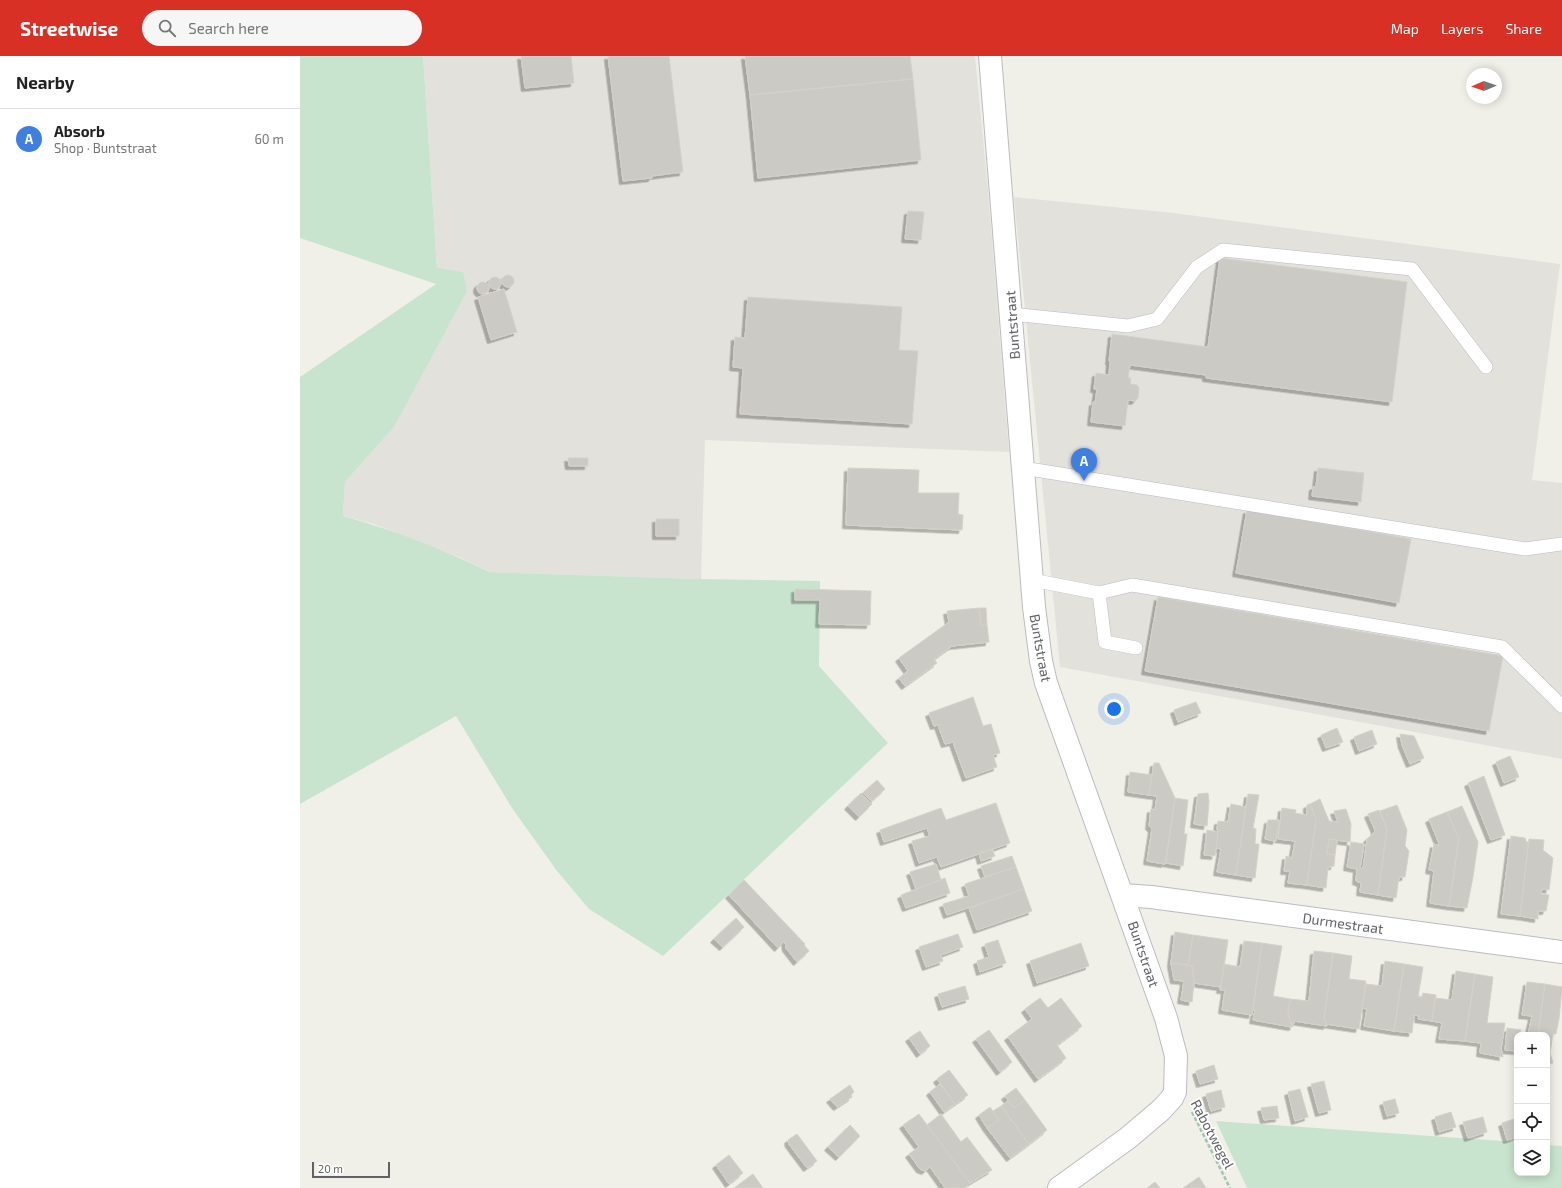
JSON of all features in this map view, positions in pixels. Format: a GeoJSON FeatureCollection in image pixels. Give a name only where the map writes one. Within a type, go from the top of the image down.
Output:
{"type":"FeatureCollection","features":[{"type":"Feature","properties":{"kind":"street","name":"Buntstraat"},"geometry":{"type":"LineString","coordinates":[[990,56],[1032,580],[1041,661],[1046,683],[1166,1018],[1176,1056],[1175,1092]]}},
{"type":"Feature","properties":{"kind":"street","name":"Durmestraat"},"geometry":{"type":"LineString","coordinates":[[1123,896],[1151,897],[1562,952]]}},
{"type":"Feature","properties":{"kind":"street"},"geometry":{"type":"LineString","coordinates":[[1058,1188],[1128,1138],[1161,1110],[1175,1092]]}},
{"type":"Feature","properties":{"kind":"lane"},"geometry":{"type":"LineString","coordinates":[[1011,314],[1128,326],[1157,319],[1197,267],[1223,250],[1412,269],[1486,367]]}},
{"type":"Feature","properties":{"kind":"lane"},"geometry":{"type":"LineString","coordinates":[[1023,468],[1525,549],[1562,544]]}},
{"type":"Feature","properties":{"kind":"lane"},"geometry":{"type":"LineString","coordinates":[[1032,580],[1099,593],[1132,585],[1502,647],[1562,706]]}},
{"type":"Feature","properties":{"kind":"lane"},"geometry":{"type":"LineString","coordinates":[[1099,593],[1105,642],[1136,648]]}},
{"type":"Feature","properties":{"kind":"path","name":"Rabotwegel"},"geometry":{"type":"LineString","coordinates":[[1175,1092],[1186,1100],[1230,1188]]}},
{"type":"Feature","properties":{"kind":"shaded area"},"geometry":{"type":"Polygon","coordinates":[[[423,56],[975,56],[988,190],[1009,452],[705,440],[701,579],[489,572],[459,557],[374,524],[343,516],[345,482],[394,427],[463,272],[437,269],[423,56]]]}},
{"type":"Feature","properties":{"kind":"shaded area"},"geometry":{"type":"Polygon","coordinates":[[[1014,197],[1173,213],[1560,264],[1532,480],[1562,483],[1562,759],[1060,667],[1014,197]]]}},
{"type":"Feature","properties":{"kind":"green space"},"geometry":{"type":"Polygon","coordinates":[[[300,56],[423,56],[437,268],[463,272],[467,291],[394,427],[345,482],[343,516],[381,527],[418,541],[489,572],[701,579],[820,581],[820,590],[795,600],[820,600],[819,666],[888,743],[663,956],[589,909],[557,871],[512,808],[456,716],[300,804],[300,377],[436,284],[300,238],[300,56]]]}},
{"type":"Feature","properties":{"kind":"green space"},"geometry":{"type":"Polygon","coordinates":[[[1216,1121],[1514,1142],[1514,1176],[1550,1176],[1550,1145],[1562,1146],[1562,1188],[1247,1188],[1216,1121]]]}},
{"type":"Feature","properties":{"kind":"building"},"geometry":{"type":"Polygon","coordinates":[[[521,56],[571,56],[574,83],[525,88],[521,56]]]}},
{"type":"Feature","properties":{"kind":"building"},"geometry":{"type":"Polygon","coordinates":[[[608,56],[669,56],[683,172],[652,176],[652,178],[623,181],[608,56]]]}},
{"type":"Feature","properties":{"kind":"building"},"geometry":{"type":"Polygon","coordinates":[[[745,56],[910,56],[913,79],[750,95],[745,56]]]}},
{"type":"Feature","properties":{"kind":"building"},"geometry":{"type":"Polygon","coordinates":[[[913,79],[921,160],[758,178],[750,95],[913,79]]]}},
{"type":"Feature","properties":{"kind":"building"},"geometry":{"type":"Polygon","coordinates":[[[908,211],[924,212],[921,240],[905,239],[908,211]]]}},
{"type":"Feature","properties":{"kind":"building"},"geometry":{"type":"Polygon","coordinates":[[[1220,258],[1407,282],[1392,402],[1206,378],[1206,375],[1130,365],[1128,378],[1131,378],[1130,384],[1137,385],[1139,388],[1138,398],[1135,401],[1128,400],[1125,426],[1091,422],[1093,402],[1095,403],[1097,389],[1094,389],[1096,373],[1109,375],[1112,334],[1208,347],[1220,258]]]}},
{"type":"Feature","properties":{"kind":"building"},"geometry":{"type":"Polygon","coordinates":[[[508,275],[512,277],[514,281],[512,285],[508,287],[504,285],[502,281],[504,277],[508,275]]]}},
{"type":"Feature","properties":{"kind":"building"},"geometry":{"type":"Polygon","coordinates":[[[493,277],[497,277],[501,283],[497,289],[493,289],[489,285],[489,281],[493,277]]]}},
{"type":"Feature","properties":{"kind":"building"},"geometry":{"type":"Polygon","coordinates":[[[485,282],[488,283],[488,293],[481,294],[478,293],[477,286],[478,283],[485,282]]]}},
{"type":"Feature","properties":{"kind":"building"},"geometry":{"type":"Polygon","coordinates":[[[504,289],[517,332],[491,340],[478,297],[504,289]]]}},
{"type":"Feature","properties":{"kind":"building"},"geometry":{"type":"Polygon","coordinates":[[[748,297],[902,307],[899,350],[918,351],[912,424],[740,414],[743,368],[733,367],[735,337],[745,338],[748,297]]]}},
{"type":"Feature","properties":{"kind":"building"},"geometry":{"type":"Polygon","coordinates":[[[568,458],[588,458],[588,466],[569,466],[568,458]]]}},
{"type":"Feature","properties":{"kind":"building"},"geometry":{"type":"Polygon","coordinates":[[[848,468],[919,470],[918,493],[959,493],[958,514],[963,515],[962,530],[846,525],[848,468]]]}},
{"type":"Feature","properties":{"kind":"building"},"geometry":{"type":"Polygon","coordinates":[[[1318,468],[1364,473],[1361,502],[1312,496],[1313,487],[1316,486],[1318,468]]]}},
{"type":"Feature","properties":{"kind":"building"},"geometry":{"type":"Polygon","coordinates":[[[1247,510],[1411,539],[1399,603],[1236,573],[1247,510]]]}},
{"type":"Feature","properties":{"kind":"building"},"geometry":{"type":"Polygon","coordinates":[[[656,519],[679,519],[679,536],[656,536],[656,519]]]}},
{"type":"Feature","properties":{"kind":"building"},"geometry":{"type":"Polygon","coordinates":[[[795,589],[871,591],[870,625],[819,624],[820,600],[795,600],[795,589]]]}},
{"type":"Feature","properties":{"kind":"building"},"geometry":{"type":"Polygon","coordinates":[[[1158,597],[1503,656],[1489,731],[1145,671],[1158,597]]]}},
{"type":"Feature","properties":{"kind":"building"},"geometry":{"type":"Polygon","coordinates":[[[979,608],[986,608],[987,625],[981,626],[979,608]]]}},
{"type":"Feature","properties":{"kind":"building"},"geometry":{"type":"Polygon","coordinates":[[[979,608],[981,626],[987,625],[989,642],[952,646],[934,659],[937,663],[905,686],[899,678],[908,671],[899,658],[949,622],[947,611],[979,608]]]}},
{"type":"Feature","properties":{"kind":"building"},"geometry":{"type":"Polygon","coordinates":[[[973,697],[983,726],[991,724],[1000,753],[993,755],[997,767],[966,778],[953,742],[945,744],[938,725],[934,726],[929,713],[973,697]]]}},
{"type":"Feature","properties":{"kind":"building"},"geometry":{"type":"Polygon","coordinates":[[[1196,702],[1201,713],[1178,722],[1174,710],[1196,702]]]}},
{"type":"Feature","properties":{"kind":"building"},"geometry":{"type":"Polygon","coordinates":[[[1337,728],[1343,742],[1326,748],[1321,735],[1337,728]]]}},
{"type":"Feature","properties":{"kind":"building"},"geometry":{"type":"Polygon","coordinates":[[[1372,730],[1377,744],[1359,751],[1354,737],[1372,730]]]}},
{"type":"Feature","properties":{"kind":"building"},"geometry":{"type":"Polygon","coordinates":[[[1400,734],[1414,736],[1424,758],[1410,764],[1402,745],[1400,734]]]}},
{"type":"Feature","properties":{"kind":"building"},"geometry":{"type":"Polygon","coordinates":[[[1510,756],[1519,777],[1504,783],[1496,762],[1510,756]]]}},
{"type":"Feature","properties":{"kind":"building"},"geometry":{"type":"Polygon","coordinates":[[[1154,763],[1159,763],[1175,798],[1165,864],[1147,861],[1152,829],[1149,826],[1151,809],[1155,810],[1157,796],[1149,795],[1154,763]]]}},
{"type":"Feature","properties":{"kind":"building"},"geometry":{"type":"Polygon","coordinates":[[[1130,772],[1152,775],[1149,795],[1128,792],[1130,772]]]}},
{"type":"Feature","properties":{"kind":"building"},"geometry":{"type":"Polygon","coordinates":[[[1484,776],[1505,835],[1491,840],[1468,783],[1484,776]]]}},
{"type":"Feature","properties":{"kind":"building"},"geometry":{"type":"Polygon","coordinates":[[[877,780],[885,789],[872,801],[863,793],[877,780]]]}},
{"type":"Feature","properties":{"kind":"building"},"geometry":{"type":"Polygon","coordinates":[[[861,793],[872,804],[859,817],[848,806],[861,793]]]}},
{"type":"Feature","properties":{"kind":"building"},"geometry":{"type":"Polygon","coordinates":[[[1208,793],[1209,802],[1207,826],[1194,824],[1198,794],[1208,793]]]}},
{"type":"Feature","properties":{"kind":"building"},"geometry":{"type":"Polygon","coordinates":[[[1248,794],[1259,795],[1253,828],[1256,829],[1255,844],[1259,844],[1255,878],[1236,875],[1248,794]]]}},
{"type":"Feature","properties":{"kind":"building"},"geometry":{"type":"Polygon","coordinates":[[[1175,798],[1188,800],[1184,834],[1187,834],[1183,866],[1166,863],[1175,798]]]}},
{"type":"Feature","properties":{"kind":"building"},"geometry":{"type":"Polygon","coordinates":[[[1320,799],[1329,821],[1338,822],[1334,811],[1346,809],[1351,824],[1350,842],[1329,839],[1327,854],[1335,855],[1334,866],[1328,867],[1326,888],[1307,885],[1316,819],[1310,804],[1320,799]]]}},
{"type":"Feature","properties":{"kind":"building"},"geometry":{"type":"Polygon","coordinates":[[[996,803],[1010,843],[941,867],[937,857],[919,863],[912,841],[930,836],[927,828],[884,842],[880,830],[941,808],[946,820],[996,803]]]}},
{"type":"Feature","properties":{"kind":"building"},"geometry":{"type":"Polygon","coordinates":[[[1231,804],[1246,807],[1236,875],[1217,872],[1221,849],[1216,848],[1218,821],[1228,822],[1231,804]]]}},
{"type":"Feature","properties":{"kind":"building"},"geometry":{"type":"Polygon","coordinates":[[[1310,804],[1316,819],[1307,885],[1288,883],[1290,871],[1284,871],[1286,856],[1292,858],[1295,841],[1278,839],[1282,808],[1296,810],[1295,813],[1307,815],[1307,805],[1310,804]]]}},
{"type":"Feature","properties":{"kind":"building"},"geometry":{"type":"Polygon","coordinates":[[[1397,805],[1407,830],[1405,846],[1409,851],[1405,877],[1399,877],[1396,898],[1378,895],[1387,829],[1380,811],[1397,805]]]}},
{"type":"Feature","properties":{"kind":"building"},"geometry":{"type":"Polygon","coordinates":[[[1462,806],[1478,842],[1467,908],[1449,906],[1459,839],[1447,812],[1462,806]]]}},
{"type":"Feature","properties":{"kind":"building"},"geometry":{"type":"Polygon","coordinates":[[[1379,810],[1387,829],[1378,895],[1360,892],[1361,883],[1356,881],[1357,869],[1347,867],[1351,842],[1364,844],[1360,868],[1363,869],[1367,839],[1374,833],[1375,830],[1368,814],[1379,810]]]}},
{"type":"Feature","properties":{"kind":"building"},"geometry":{"type":"Polygon","coordinates":[[[1447,812],[1459,839],[1449,906],[1430,903],[1434,871],[1429,870],[1434,844],[1440,846],[1429,819],[1447,812]]]}},
{"type":"Feature","properties":{"kind":"building"},"geometry":{"type":"Polygon","coordinates":[[[1268,820],[1279,820],[1276,841],[1265,839],[1268,820]]]}},
{"type":"Feature","properties":{"kind":"building"},"geometry":{"type":"Polygon","coordinates":[[[1207,830],[1218,832],[1215,856],[1204,855],[1207,830]]]}},
{"type":"Feature","properties":{"kind":"building"},"geometry":{"type":"Polygon","coordinates":[[[1511,836],[1525,838],[1528,847],[1520,916],[1501,914],[1511,836]]]}},
{"type":"Feature","properties":{"kind":"building"},"geometry":{"type":"Polygon","coordinates":[[[1329,839],[1337,840],[1335,855],[1327,854],[1329,839]]]}},
{"type":"Feature","properties":{"kind":"building"},"geometry":{"type":"Polygon","coordinates":[[[1529,839],[1544,840],[1543,850],[1553,858],[1549,890],[1542,889],[1541,894],[1549,895],[1546,911],[1538,911],[1538,919],[1520,916],[1529,839]]]}},
{"type":"Feature","properties":{"kind":"building"},"geometry":{"type":"Polygon","coordinates":[[[992,849],[995,856],[981,861],[979,853],[992,849]]]}},
{"type":"Feature","properties":{"kind":"building"},"geometry":{"type":"Polygon","coordinates":[[[1012,856],[1016,867],[985,877],[981,866],[1012,856]]]}},
{"type":"Feature","properties":{"kind":"building"},"geometry":{"type":"Polygon","coordinates":[[[936,864],[941,880],[916,889],[910,872],[936,864]]]}},
{"type":"Feature","properties":{"kind":"building"},"geometry":{"type":"Polygon","coordinates":[[[1016,867],[1024,889],[947,915],[943,904],[969,896],[965,884],[1016,867]]]}},
{"type":"Feature","properties":{"kind":"building"},"geometry":{"type":"Polygon","coordinates":[[[945,878],[950,893],[906,908],[901,895],[945,878]]]}},
{"type":"Feature","properties":{"kind":"building"},"geometry":{"type":"Polygon","coordinates":[[[744,880],[805,944],[804,945],[809,951],[797,962],[786,948],[785,941],[778,948],[729,895],[744,880]]]}},
{"type":"Feature","properties":{"kind":"building"},"geometry":{"type":"Polygon","coordinates":[[[1024,889],[1032,911],[977,930],[969,908],[1024,889]]]}},
{"type":"Feature","properties":{"kind":"building"},"geometry":{"type":"Polygon","coordinates":[[[736,918],[744,927],[723,947],[714,939],[736,918]]]}},
{"type":"Feature","properties":{"kind":"building"},"geometry":{"type":"Polygon","coordinates":[[[1175,932],[1193,935],[1188,965],[1171,963],[1175,932]]]}},
{"type":"Feature","properties":{"kind":"building"},"geometry":{"type":"Polygon","coordinates":[[[958,934],[963,947],[941,955],[943,961],[926,967],[919,947],[958,934]]]}},
{"type":"Feature","properties":{"kind":"building"},"geometry":{"type":"Polygon","coordinates":[[[1193,935],[1228,940],[1221,987],[1194,983],[1192,966],[1188,965],[1193,935]]]}},
{"type":"Feature","properties":{"kind":"building"},"geometry":{"type":"Polygon","coordinates":[[[998,940],[1006,963],[980,972],[977,961],[989,957],[985,944],[998,940]]]}},
{"type":"Feature","properties":{"kind":"building"},"geometry":{"type":"Polygon","coordinates":[[[1244,941],[1262,943],[1252,1015],[1222,1010],[1225,990],[1220,990],[1224,964],[1240,967],[1244,941]]]}},
{"type":"Feature","properties":{"kind":"building"},"geometry":{"type":"Polygon","coordinates":[[[1081,943],[1089,966],[1037,983],[1030,961],[1081,943]]]}},
{"type":"Feature","properties":{"kind":"building"},"geometry":{"type":"Polygon","coordinates":[[[1262,943],[1282,946],[1273,996],[1290,999],[1288,1014],[1292,1027],[1253,1020],[1262,943]]]}},
{"type":"Feature","properties":{"kind":"building"},"geometry":{"type":"Polygon","coordinates":[[[1314,951],[1333,953],[1324,1019],[1327,1026],[1294,1021],[1293,1027],[1288,1014],[1290,999],[1309,1001],[1314,951]]]}},
{"type":"Feature","properties":{"kind":"building"},"geometry":{"type":"Polygon","coordinates":[[[1333,953],[1352,956],[1349,979],[1366,981],[1359,1029],[1326,1024],[1324,1019],[1333,953]]]}},
{"type":"Feature","properties":{"kind":"building"},"geometry":{"type":"Polygon","coordinates":[[[1385,961],[1404,964],[1394,1031],[1364,1026],[1367,1009],[1362,1008],[1366,984],[1382,986],[1385,961]]]}},
{"type":"Feature","properties":{"kind":"building"},"geometry":{"type":"Polygon","coordinates":[[[1171,963],[1192,966],[1194,983],[1192,1002],[1181,1000],[1184,981],[1174,980],[1171,963]]]}},
{"type":"Feature","properties":{"kind":"building"},"geometry":{"type":"Polygon","coordinates":[[[1404,964],[1423,967],[1418,997],[1422,997],[1423,993],[1436,995],[1432,1021],[1418,1019],[1419,1016],[1414,1015],[1412,1033],[1394,1031],[1404,964]]]}},
{"type":"Feature","properties":{"kind":"building"},"geometry":{"type":"Polygon","coordinates":[[[1456,971],[1475,974],[1465,1041],[1439,1039],[1442,1023],[1432,1021],[1435,998],[1452,1000],[1456,971]]]}},
{"type":"Feature","properties":{"kind":"building"},"geometry":{"type":"Polygon","coordinates":[[[1475,974],[1493,977],[1487,1023],[1505,1023],[1501,1049],[1503,1057],[1480,1053],[1481,1043],[1465,1041],[1475,974]]]}},
{"type":"Feature","properties":{"kind":"building"},"geometry":{"type":"Polygon","coordinates":[[[1527,982],[1545,984],[1538,1032],[1529,1032],[1532,1016],[1522,1015],[1527,982]]]}},
{"type":"Feature","properties":{"kind":"building"},"geometry":{"type":"Polygon","coordinates":[[[1545,984],[1562,987],[1559,1019],[1556,1034],[1553,1034],[1550,1053],[1550,1032],[1538,1032],[1545,984]]]}},
{"type":"Feature","properties":{"kind":"building"},"geometry":{"type":"Polygon","coordinates":[[[965,986],[969,999],[942,1007],[938,994],[965,986]]]}},
{"type":"Feature","properties":{"kind":"building"},"geometry":{"type":"Polygon","coordinates":[[[1040,998],[1048,1008],[1061,998],[1082,1026],[1057,1045],[1066,1058],[1038,1079],[1008,1037],[1032,1019],[1025,1009],[1040,998]]]}},
{"type":"Feature","properties":{"kind":"building"},"geometry":{"type":"Polygon","coordinates":[[[1507,1028],[1521,1030],[1521,1032],[1514,1032],[1514,1051],[1505,1050],[1507,1028]]]}},
{"type":"Feature","properties":{"kind":"building"},"geometry":{"type":"Polygon","coordinates":[[[989,1030],[1012,1062],[1000,1072],[976,1039],[989,1030]]]}},
{"type":"Feature","properties":{"kind":"building"},"geometry":{"type":"Polygon","coordinates":[[[920,1031],[930,1046],[920,1054],[909,1038],[920,1031]]]}},
{"type":"Feature","properties":{"kind":"building"},"geometry":{"type":"Polygon","coordinates":[[[1550,1053],[1553,1063],[1550,1064],[1550,1053]]]}},
{"type":"Feature","properties":{"kind":"building"},"geometry":{"type":"Polygon","coordinates":[[[1214,1065],[1218,1079],[1200,1084],[1196,1071],[1214,1065]]]}},
{"type":"Feature","properties":{"kind":"building"},"geometry":{"type":"Polygon","coordinates":[[[949,1070],[968,1095],[955,1104],[937,1079],[949,1070]]]}},
{"type":"Feature","properties":{"kind":"building"},"geometry":{"type":"Polygon","coordinates":[[[1324,1081],[1331,1110],[1319,1113],[1311,1084],[1324,1081]]]}},
{"type":"Feature","properties":{"kind":"building"},"geometry":{"type":"Polygon","coordinates":[[[940,1084],[955,1104],[944,1112],[930,1092],[940,1084]]]}},
{"type":"Feature","properties":{"kind":"building"},"geometry":{"type":"Polygon","coordinates":[[[850,1085],[854,1092],[851,1095],[852,1097],[837,1107],[830,1099],[850,1085]]]}},
{"type":"Feature","properties":{"kind":"building"},"geometry":{"type":"Polygon","coordinates":[[[1016,1088],[1025,1100],[1014,1108],[1005,1096],[1016,1088]]]}},
{"type":"Feature","properties":{"kind":"building"},"geometry":{"type":"Polygon","coordinates":[[[1300,1089],[1308,1117],[1295,1121],[1288,1092],[1300,1089]]]}},
{"type":"Feature","properties":{"kind":"building"},"geometry":{"type":"Polygon","coordinates":[[[1221,1090],[1225,1107],[1211,1111],[1206,1094],[1221,1090]]]}},
{"type":"Feature","properties":{"kind":"building"},"geometry":{"type":"Polygon","coordinates":[[[1395,1099],[1399,1113],[1387,1116],[1383,1102],[1395,1099]]]}},
{"type":"Feature","properties":{"kind":"building"},"geometry":{"type":"Polygon","coordinates":[[[1025,1100],[1047,1130],[1029,1144],[1001,1106],[1008,1101],[1014,1108],[1025,1100]]]}},
{"type":"Feature","properties":{"kind":"building"},"geometry":{"type":"Polygon","coordinates":[[[1001,1106],[1029,1144],[1010,1158],[987,1128],[999,1120],[993,1111],[1001,1106]]]}},
{"type":"Feature","properties":{"kind":"building"},"geometry":{"type":"Polygon","coordinates":[[[1277,1106],[1279,1118],[1264,1120],[1261,1108],[1277,1106]]]}},
{"type":"Feature","properties":{"kind":"building"},"geometry":{"type":"Polygon","coordinates":[[[990,1107],[999,1120],[987,1128],[979,1115],[990,1107]]]}},
{"type":"Feature","properties":{"kind":"building"},"geometry":{"type":"Polygon","coordinates":[[[1451,1112],[1456,1127],[1439,1132],[1435,1117],[1451,1112]]]}},
{"type":"Feature","properties":{"kind":"building"},"geometry":{"type":"Polygon","coordinates":[[[919,1114],[970,1183],[964,1188],[945,1188],[930,1167],[925,1171],[920,1169],[909,1154],[919,1147],[903,1125],[919,1114]]]}},
{"type":"Feature","properties":{"kind":"building"},"geometry":{"type":"Polygon","coordinates":[[[941,1114],[961,1142],[967,1137],[992,1170],[970,1183],[927,1125],[941,1114]]]}},
{"type":"Feature","properties":{"kind":"building"},"geometry":{"type":"Polygon","coordinates":[[[1483,1117],[1487,1132],[1468,1138],[1463,1122],[1483,1117]]]}},
{"type":"Feature","properties":{"kind":"building"},"geometry":{"type":"Polygon","coordinates":[[[1514,1119],[1514,1138],[1507,1140],[1502,1123],[1514,1119]]]}},
{"type":"Feature","properties":{"kind":"building"},"geometry":{"type":"Polygon","coordinates":[[[850,1125],[860,1136],[839,1157],[828,1147],[850,1125]]]}},
{"type":"Feature","properties":{"kind":"building"},"geometry":{"type":"Polygon","coordinates":[[[797,1134],[817,1161],[807,1168],[789,1144],[788,1140],[797,1134]]]}},
{"type":"Feature","properties":{"kind":"building"},"geometry":{"type":"Polygon","coordinates":[[[729,1155],[743,1173],[729,1184],[716,1165],[729,1155]]]}},
{"type":"Feature","properties":{"kind":"building"},"geometry":{"type":"Polygon","coordinates":[[[753,1174],[763,1188],[734,1188],[753,1174]]]}},
{"type":"Feature","properties":{"kind":"building"},"geometry":{"type":"Polygon","coordinates":[[[1199,1177],[1206,1188],[1183,1188],[1199,1177]]]}},
{"type":"Feature","properties":{"kind":"building"},"geometry":{"type":"Polygon","coordinates":[[[1155,1182],[1160,1188],[1147,1188],[1155,1182]]]}},
{"type":"Feature","properties":{"kind":"place","name":"Absorb"},"geometry":{"type":"Point","coordinates":[1084,481]}}]}
